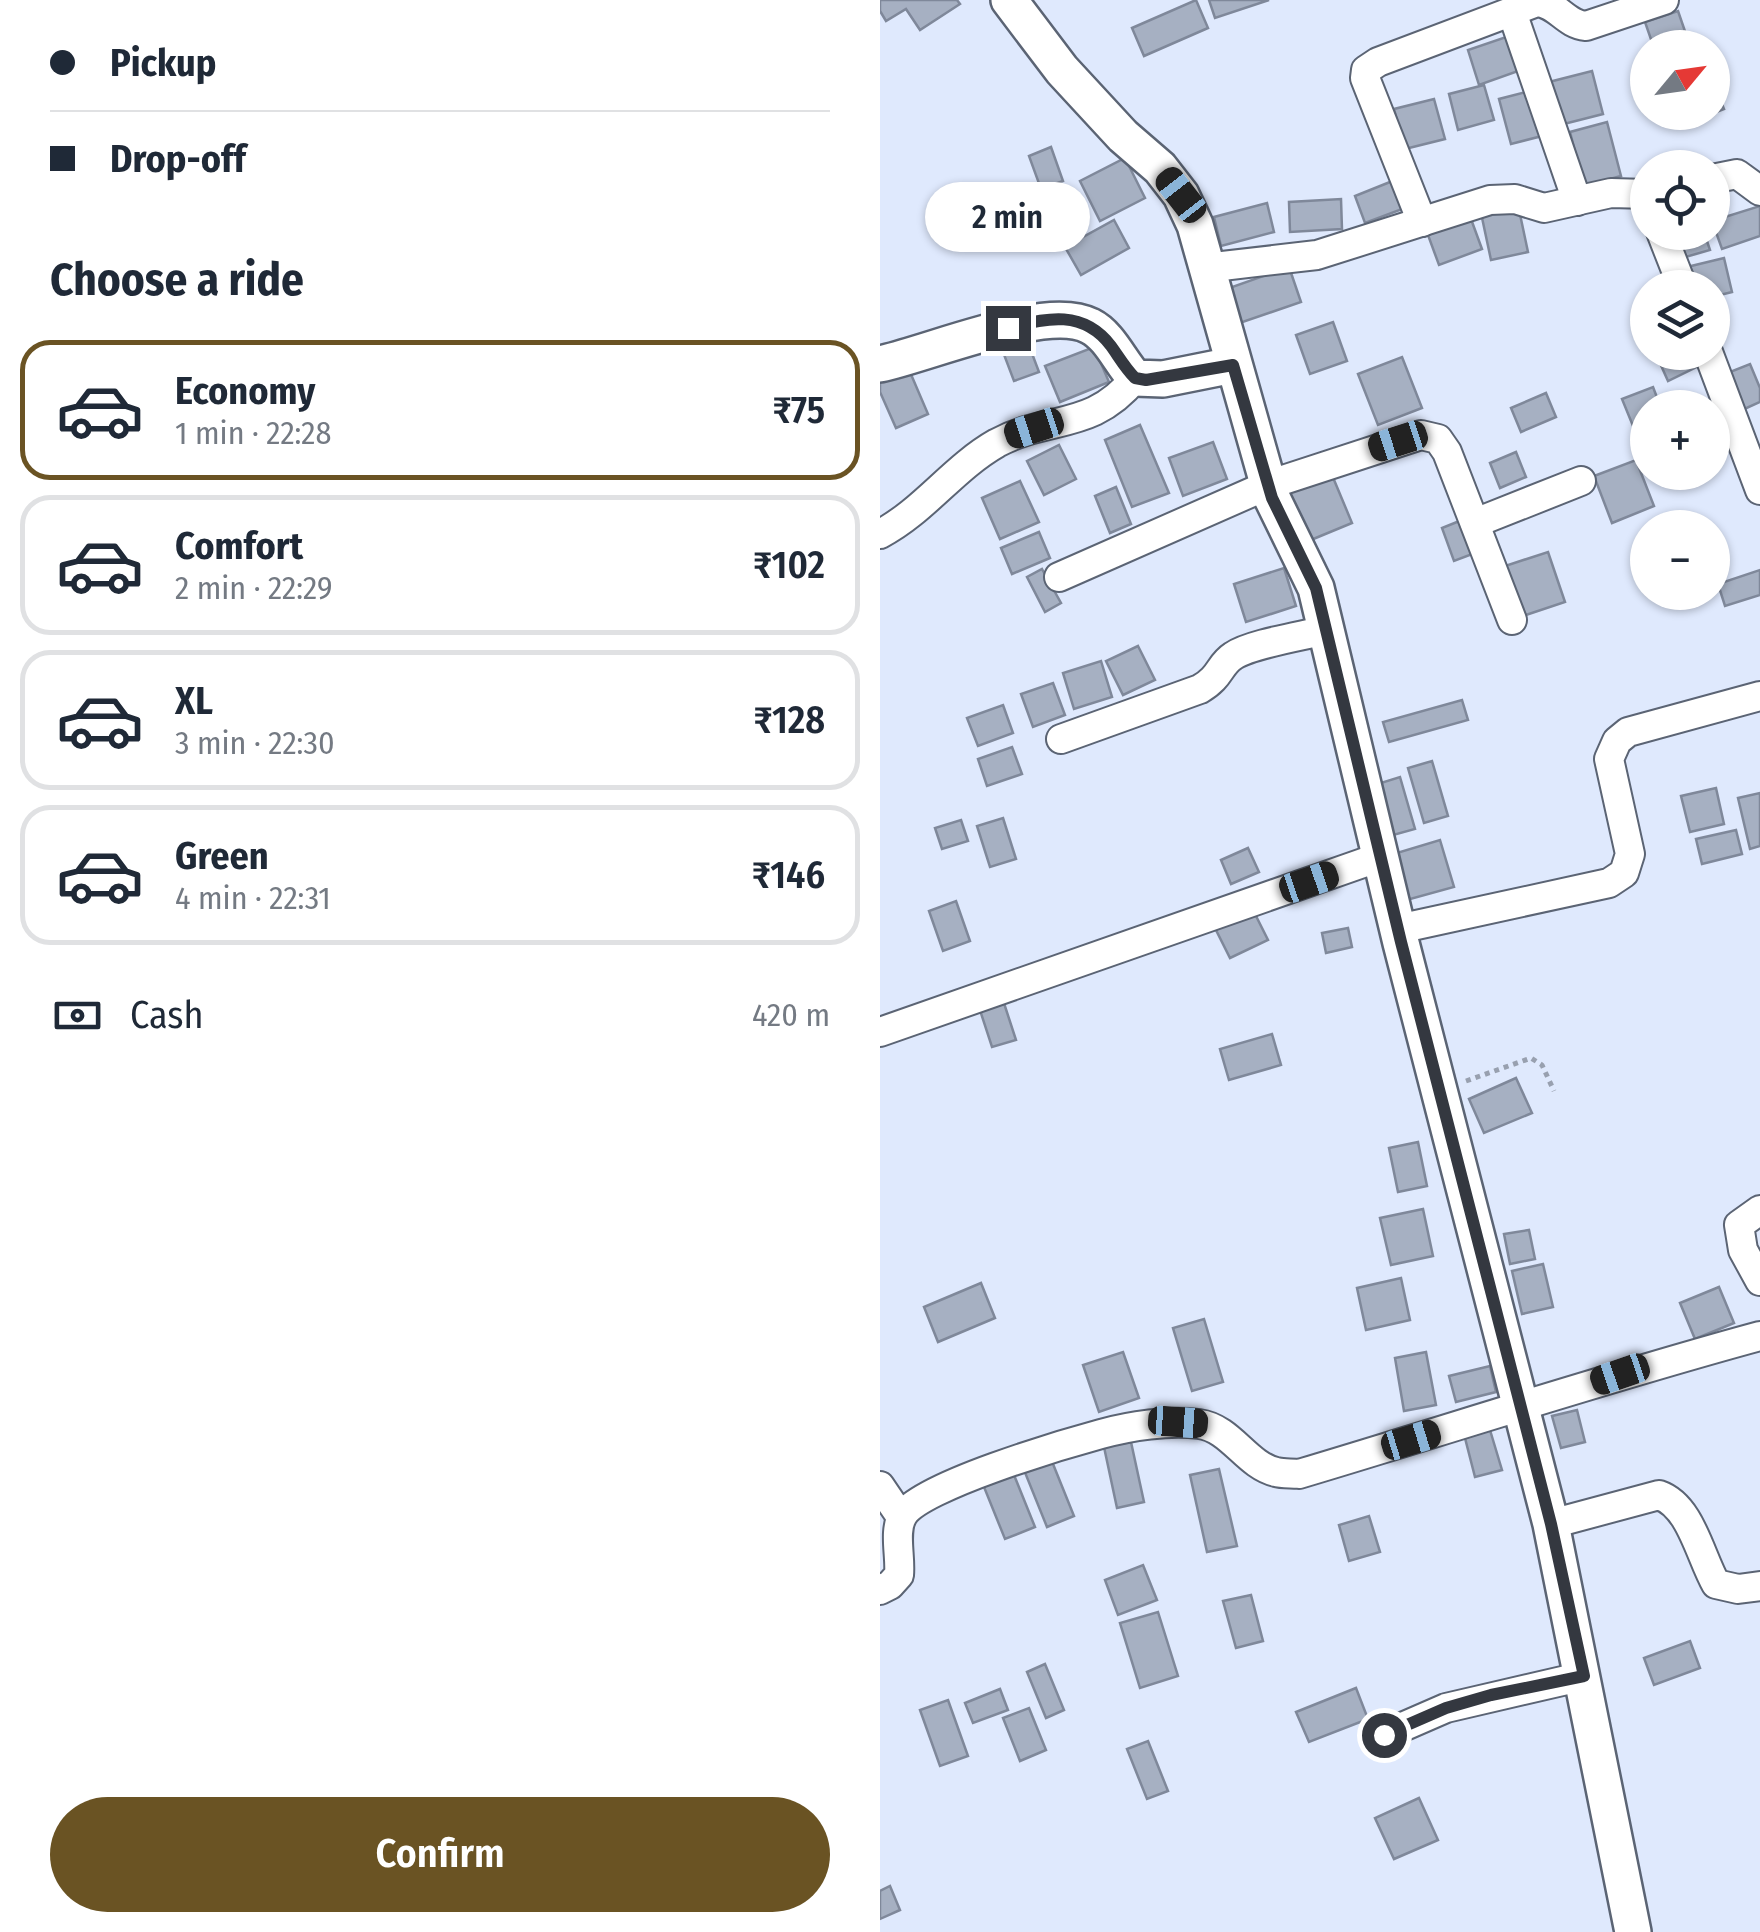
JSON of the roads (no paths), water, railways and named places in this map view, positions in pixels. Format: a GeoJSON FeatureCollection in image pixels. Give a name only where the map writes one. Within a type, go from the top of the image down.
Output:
{"type":"FeatureCollection","features":[{"type":"Feature","properties":{"kind":"street"},"geometry":{"type":"LineString","coordinates":[[1009,0],[1062,70],[1160,168],[1181,195],[1195,225],[1268,485],[1316,588],[1398,929],[1551,1524],[1633,1932]]}},
{"type":"Feature","properties":{"kind":"street"},"geometry":{"type":"LineString","coordinates":[[1422,222],[1364,78],[1366,70],[1537,2],[1548,2],[1576,25],[1586,26],[1664,0]]}},
{"type":"Feature","properties":{"kind":"street"},"geometry":{"type":"LineString","coordinates":[[1512,12],[1576,201]]}},
{"type":"Feature","properties":{"kind":"street"},"geometry":{"type":"LineString","coordinates":[[1730,175],[1737,174],[1760,191]]}},
{"type":"Feature","properties":{"kind":"street"},"geometry":{"type":"LineString","coordinates":[[1205,268],[1316,255],[1490,200],[1515,199],[1544,208],[1611,193],[1630,194]]}},
{"type":"Feature","properties":{"kind":"street"},"geometry":{"type":"LineString","coordinates":[[880,364],[1040,319],[1070,318],[1093,327],[1135,378]]}},
{"type":"Feature","properties":{"kind":"street"},"geometry":{"type":"LineString","coordinates":[[880,534],[905,518],[962,466],[995,444],[1034,428],[1078,420],[1116,398],[1135,378],[1164,379],[1233,365]]}},
{"type":"Feature","properties":{"kind":"street"},"geometry":{"type":"LineString","coordinates":[[1715,370],[1760,490]]}},
{"type":"Feature","properties":{"kind":"street"},"geometry":{"type":"LineString","coordinates":[[1059,577],[1268,485],[1421,435],[1438,439],[1447,452],[1512,620]]}},
{"type":"Feature","properties":{"kind":"street"},"geometry":{"type":"LineString","coordinates":[[1474,523],[1581,482]]}},
{"type":"Feature","properties":{"kind":"street"},"geometry":{"type":"LineString","coordinates":[[1061,738],[1200,689],[1241,652],[1326,630]]}},
{"type":"Feature","properties":{"kind":"street"},"geometry":{"type":"LineString","coordinates":[[1398,929],[1609,883],[1624,873],[1630,854],[1610,759],[1617,741],[1628,732],[1760,696]]}},
{"type":"Feature","properties":{"kind":"street"},"geometry":{"type":"LineString","coordinates":[[880,1032],[1380,857]]}},
{"type":"Feature","properties":{"kind":"street"},"geometry":{"type":"LineString","coordinates":[[1760,1210],[1739,1225],[1738,1236],[1760,1281]]}},
{"type":"Feature","properties":{"kind":"street"},"geometry":{"type":"LineString","coordinates":[[880,1590],[890,1586],[899,1575],[901,1517],[922,1498],[984,1471],[1104,1433],[1178,1422],[1205,1424],[1254,1461],[1276,1472],[1300,1474],[1620,1374],[1760,1336]]}},
{"type":"Feature","properties":{"kind":"street"},"geometry":{"type":"LineString","coordinates":[[880,1486],[901,1517]]}},
{"type":"Feature","properties":{"kind":"street"},"geometry":{"type":"LineString","coordinates":[[1551,1524],[1659,1494],[1673,1499],[1684,1516],[1716,1584],[1738,1589],[1760,1586]]}},
{"type":"Feature","properties":{"kind":"street"},"geometry":{"type":"LineString","coordinates":[[1384,1735],[1446,1708],[1584,1676]]}}]}
